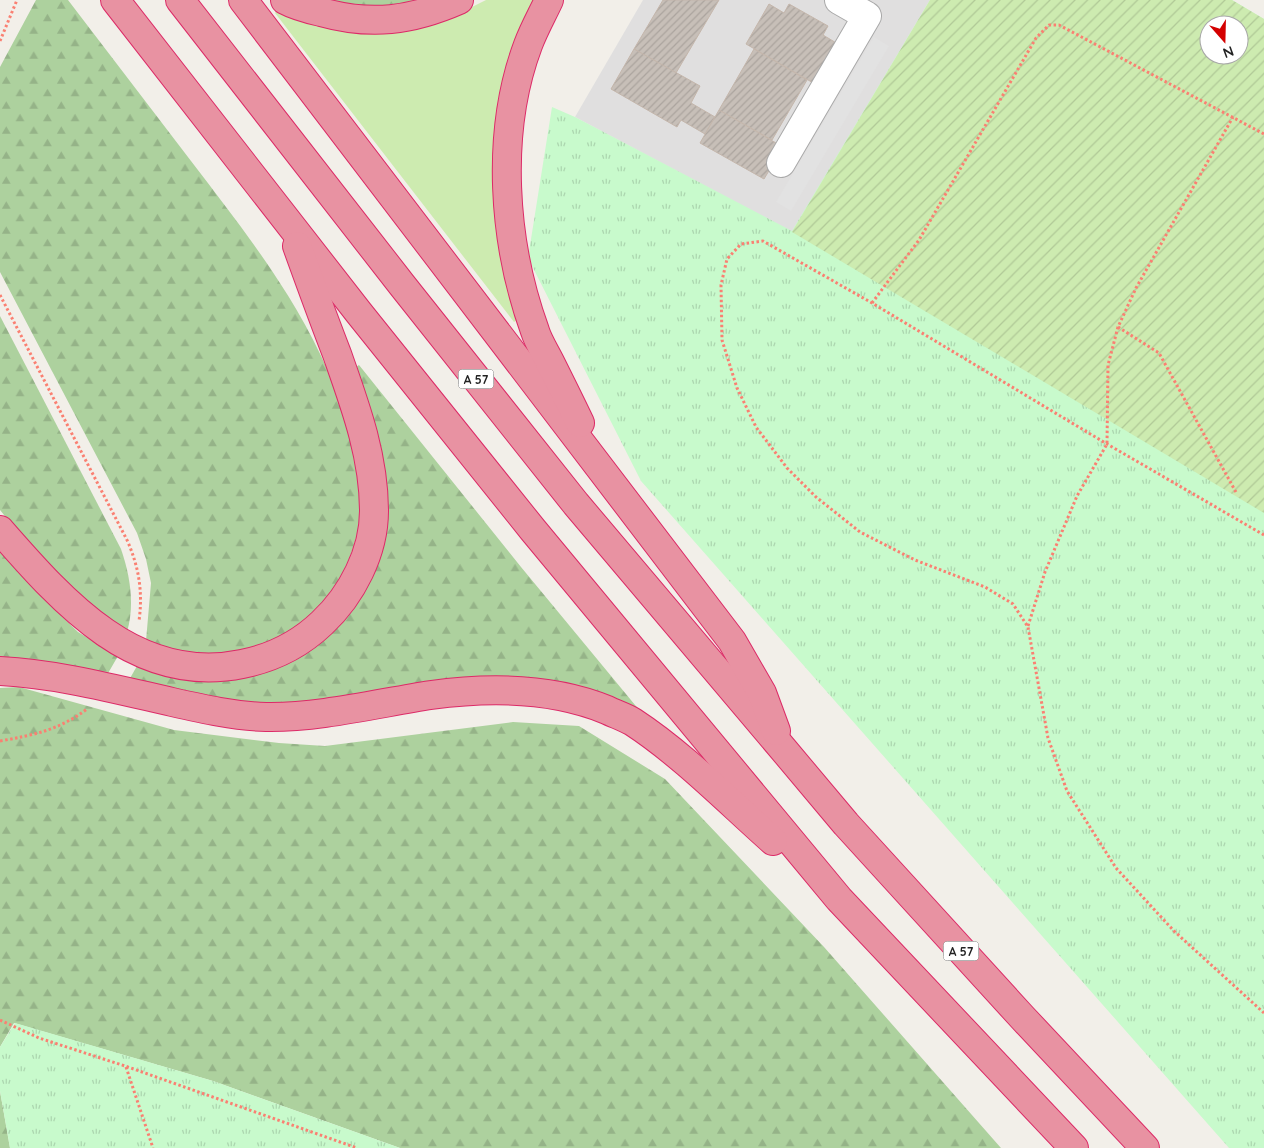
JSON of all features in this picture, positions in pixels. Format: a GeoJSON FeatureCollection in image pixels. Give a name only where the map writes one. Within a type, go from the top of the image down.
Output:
{"type":"FeatureCollection","features":[{"type":"Feature","properties":{"kind":"highway"},"geometry":{"type":"LineString","coordinates":[[115,0],[533,530],[839,899],[1074,1148]]}},
{"type":"Feature","properties":{"kind":"highway","name":"A 57"},"geometry":{"type":"LineString","coordinates":[[180,0],[402,285],[576,504],[846,824],[1022,1017],[1145,1148]]}},
{"type":"Feature","properties":{"kind":"highway"},"geometry":{"type":"LineString","coordinates":[[243,0],[732,641],[762,693],[783,749]]}},
{"type":"Feature","properties":{"kind":"highway"},"geometry":{"type":"LineString","coordinates":[[285,0],[294,5],[334,16],[373,21],[418,15],[458,0]]}},
{"type":"Feature","properties":{"kind":"highway"},"geometry":{"type":"LineString","coordinates":[[549,0],[528,45],[511,113],[506,178],[513,242],[520,284],[535,332],[610,482]]}},
{"type":"Feature","properties":{"kind":"highway"},"geometry":{"type":"LineString","coordinates":[[0,530],[30,565],[85,619],[132,649],[159,660],[198,668],[231,666],[250,662],[272,656],[292,646],[306,637],[329,617],[349,590],[358,573],[368,545],[374,513],[372,469],[362,428],[288,221]]}},
{"type":"Feature","properties":{"kind":"highway"},"geometry":{"type":"LineString","coordinates":[[0,671],[26,672],[67,678],[225,714],[266,717],[298,716],[460,691],[502,689],[545,693],[585,701],[632,721],[668,748],[839,899]]}},
{"type":"Feature","properties":{"kind":"lane"},"geometry":{"type":"LineString","coordinates":[[782,163],[867,16],[838,0]]}},
{"type":"Feature","properties":{"kind":"path"},"geometry":{"type":"LineString","coordinates":[[0,41],[17,0]]}},
{"type":"Feature","properties":{"kind":"path"},"geometry":{"type":"LineString","coordinates":[[872,303],[919,240],[1036,38],[1049,25],[1060,25],[1264,134]]}},
{"type":"Feature","properties":{"kind":"path"},"geometry":{"type":"LineString","coordinates":[[1028,627],[1045,572],[1077,496],[1107,444],[1108,365],[1118,326],[1136,288],[1233,117]]}},
{"type":"Feature","properties":{"kind":"path"},"geometry":{"type":"LineString","coordinates":[[1264,536],[872,303],[762,241],[741,244],[727,259],[721,284],[722,340],[737,388],[756,427],[787,468],[816,497],[860,532],[914,560],[985,587],[1013,604],[1028,627],[1048,738],[1067,791],[1116,868],[1174,931],[1264,1013]]}},
{"type":"Feature","properties":{"kind":"path"},"geometry":{"type":"LineString","coordinates":[[0,295],[81,449],[134,556],[139,571],[141,590],[141,610],[138,629]]}},
{"type":"Feature","properties":{"kind":"path"},"geometry":{"type":"LineString","coordinates":[[1118,326],[1159,353],[1237,494]]}},
{"type":"Feature","properties":{"kind":"path"},"geometry":{"type":"LineString","coordinates":[[0,741],[51,730],[77,717],[93,705]]}},
{"type":"Feature","properties":{"kind":"path"},"geometry":{"type":"LineString","coordinates":[[0,1020],[39,1038],[125,1066],[357,1148]]}},
{"type":"Feature","properties":{"kind":"path"},"geometry":{"type":"LineString","coordinates":[[125,1066],[153,1148]]}},
{"type":"Feature","properties":{"kind":"shaded area"},"geometry":{"type":"Polygon","coordinates":[[[643,0],[930,0],[792,232],[575,117],[643,0]]]}},
{"type":"Feature","properties":{"kind":"shaded area"},"geometry":{"type":"Polygon","coordinates":[[[874,37],[889,46],[791,211],[776,202],[874,37]]]}},
{"type":"Feature","properties":{"kind":"green space"},"geometry":{"type":"Polygon","coordinates":[[[36,0],[68,0],[266,262],[314,342],[336,389],[348,425],[360,482],[361,508],[356,540],[344,570],[317,610],[305,621],[274,640],[237,652],[201,655],[180,652],[146,641],[151,583],[146,559],[137,533],[0,272],[0,67],[36,0]]]}},
{"type":"Feature","properties":{"kind":"green space"},"geometry":{"type":"Polygon","coordinates":[[[323,0],[422,0],[396,5],[372,6],[323,0]]]}},
{"type":"Feature","properties":{"kind":"green space"},"geometry":{"type":"Polygon","coordinates":[[[486,0],[534,0],[521,29],[509,69],[497,120],[494,145],[493,196],[499,246],[519,319],[514,322],[275,13],[277,10],[322,27],[365,33],[450,18],[486,0]]]}},
{"type":"Feature","properties":{"kind":"green space"},"geometry":{"type":"Polygon","coordinates":[[[930,0],[1232,0],[1264,19],[1264,1148],[1229,1148],[641,481],[528,258],[552,107],[575,117],[792,231],[930,0]]]}},
{"type":"Feature","properties":{"kind":"green space"},"geometry":{"type":"Polygon","coordinates":[[[930,0],[1232,0],[1264,19],[1264,513],[792,232],[930,0]]]}},
{"type":"Feature","properties":{"kind":"green space"},"geometry":{"type":"Polygon","coordinates":[[[0,316],[121,549],[127,569],[131,601],[127,632],[85,602],[21,536],[0,510],[0,316]]]}},
{"type":"Feature","properties":{"kind":"green space"},"geometry":{"type":"Polygon","coordinates":[[[359,365],[521,567],[640,711],[549,681],[502,677],[309,703],[248,704],[129,680],[137,666],[185,679],[233,679],[279,667],[322,641],[387,498],[381,447],[373,416],[356,367],[359,365]]]}},
{"type":"Feature","properties":{"kind":"green space"},"geometry":{"type":"Polygon","coordinates":[[[0,551],[34,589],[78,632],[118,656],[107,675],[0,659],[0,551]]]}},
{"type":"Feature","properties":{"kind":"green space"},"geometry":{"type":"Polygon","coordinates":[[[19,687],[174,730],[279,743],[325,746],[513,722],[579,726],[665,779],[824,947],[1001,1148],[400,1148],[213,1081],[14,1023],[0,1047],[0,688],[19,687]]]}},
{"type":"Feature","properties":{"kind":"green space"},"geometry":{"type":"Polygon","coordinates":[[[15,1023],[213,1081],[400,1148],[10,1148],[0,1091],[0,1047],[15,1023]]]}},
{"type":"Feature","properties":{"kind":"green space"},"geometry":{"type":"Polygon","coordinates":[[[0,1091],[10,1148],[0,1148],[0,1091]]]}},
{"type":"Feature","properties":{"kind":"building"},"geometry":{"type":"Polygon","coordinates":[[[663,0],[719,0],[676,73],[634,49],[663,0]]]}},
{"type":"Feature","properties":{"kind":"building"},"geometry":{"type":"Polygon","coordinates":[[[769,4],[784,13],[789,4],[828,26],[823,35],[838,44],[815,84],[746,44],[769,4]]]}},
{"type":"Feature","properties":{"kind":"building"},"geometry":{"type":"Polygon","coordinates":[[[634,49],[700,86],[691,103],[715,117],[705,134],[681,120],[677,127],[611,89],[634,49]]]}},
{"type":"Feature","properties":{"kind":"building"},"geometry":{"type":"Polygon","coordinates":[[[754,49],[807,80],[772,140],[719,110],[754,49]]]}},
{"type":"Feature","properties":{"kind":"building"},"geometry":{"type":"Polygon","coordinates":[[[719,110],[783,147],[764,179],[700,143],[719,110]]]}}]}
